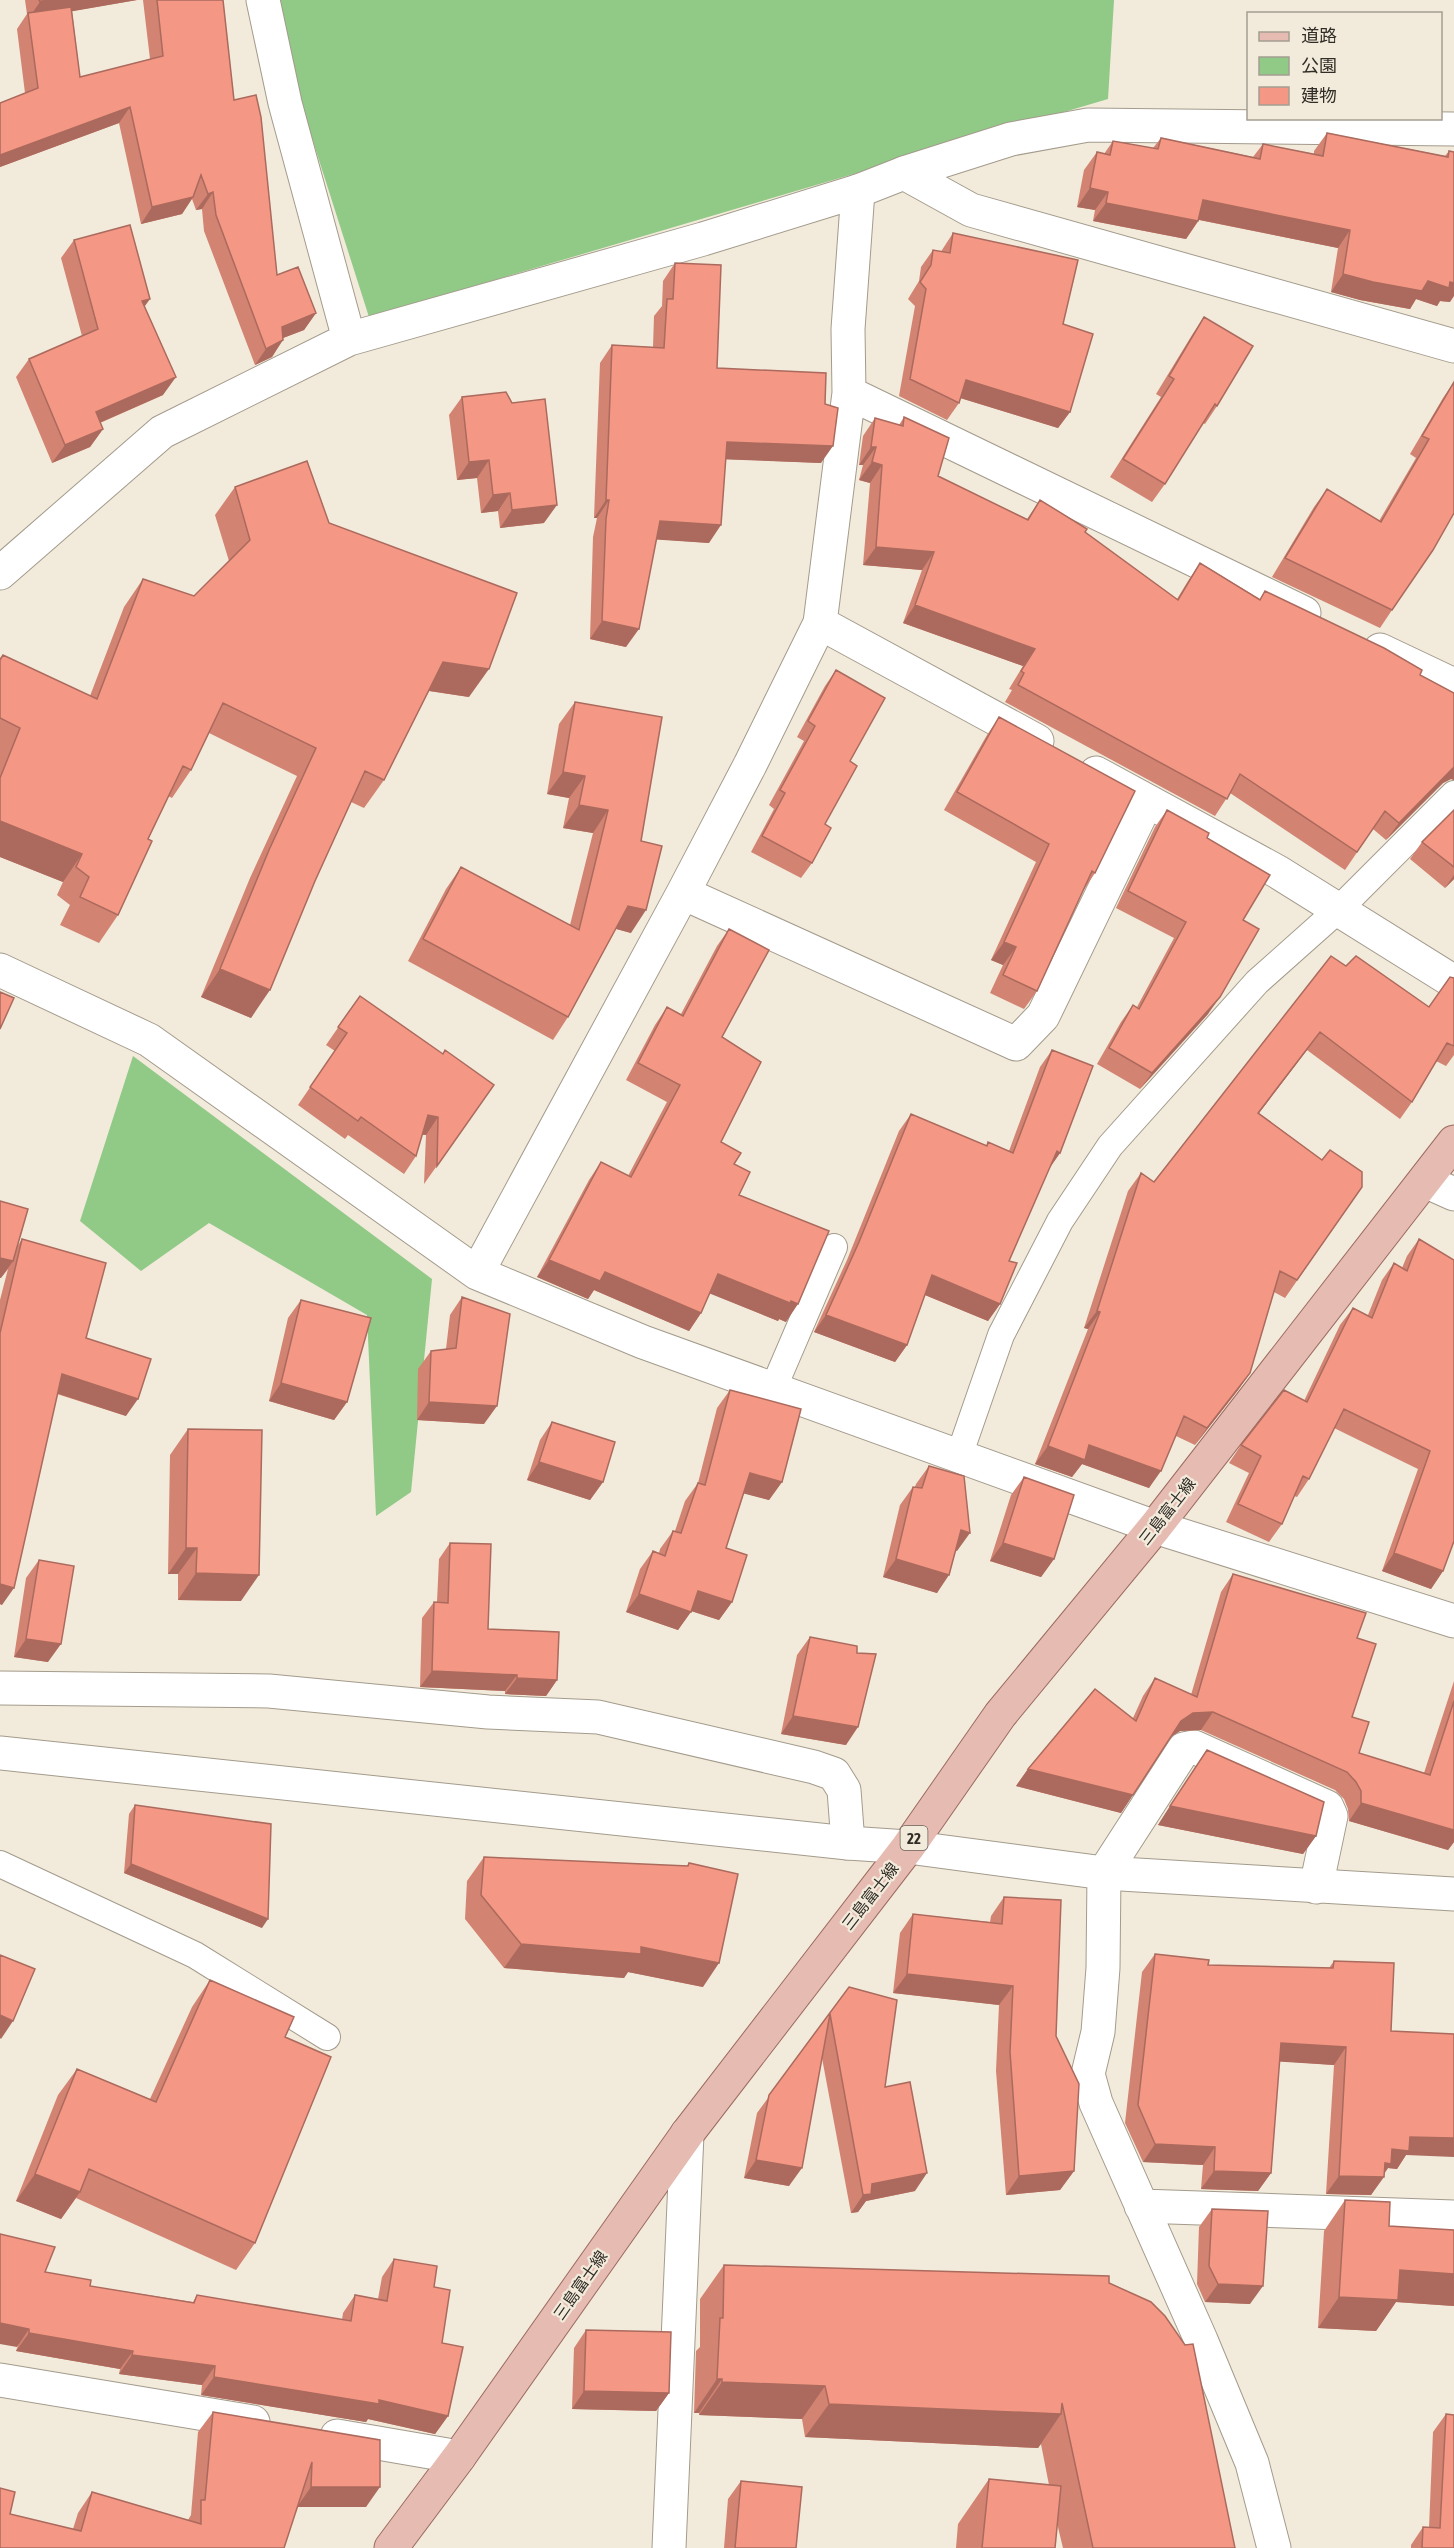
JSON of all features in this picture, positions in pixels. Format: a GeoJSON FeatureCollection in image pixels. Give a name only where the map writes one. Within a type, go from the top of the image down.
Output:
{"type":"FeatureCollection","features":[{"type":"Feature","properties":{"kind":"main road","name":"三島富士線"},"geometry":{"type":"LineString","coordinates":[[391,2548],[459,2457],[687,2134],[908,1847],[1000,1715],[1440,1187],[1454,1142]]}},
{"type":"Feature","properties":{"kind":"street"},"geometry":{"type":"LineString","coordinates":[[263,0],[285,103],[349,339]]}},
{"type":"Feature","properties":{"kind":"street"},"geometry":{"type":"LineString","coordinates":[[3,558],[162,432],[349,339],[703,239],[858,191],[904,173],[1011,139],[1088,125],[1454,129]]}},
{"type":"Feature","properties":{"kind":"street"},"geometry":{"type":"LineString","coordinates":[[904,173],[971,210],[1454,346]]}},
{"type":"Feature","properties":{"kind":"street"},"geometry":{"type":"LineString","coordinates":[[477,1273],[683,893],[750,765],[820,623],[849,393],[848,328],[858,191]]}},
{"type":"Feature","properties":{"kind":"street"},"geometry":{"type":"LineString","coordinates":[[849,393],[1454,686]]}},
{"type":"Feature","properties":{"kind":"street"},"geometry":{"type":"LineString","coordinates":[[820,623],[1278,872],[1454,982]]}},
{"type":"Feature","properties":{"kind":"street"},"geometry":{"type":"LineString","coordinates":[[683,893],[1016,1044],[1043,1016],[1148,801]]}},
{"type":"Feature","properties":{"kind":"street"},"geometry":{"type":"LineString","coordinates":[[0,970],[149,1040],[477,1273],[643,1342],[1155,1527],[1454,1621]]}},
{"type":"Feature","properties":{"kind":"street"},"geometry":{"type":"LineString","coordinates":[[0,1688],[269,1691],[488,1712],[598,1717],[814,1767],[834,1774],[844,1790],[848,1843]]}},
{"type":"Feature","properties":{"kind":"street"},"geometry":{"type":"LineString","coordinates":[[1274,2548],[1252,2463],[1201,2340],[1096,2103],[1088,2074],[1098,2021],[1102,1968],[1104,1874],[1184,1749],[1194,1747],[1327,1807],[1331,1816],[1316,1887]]}},
{"type":"Feature","properties":{"kind":"street"},"geometry":{"type":"LineString","coordinates":[[0,1753],[848,1843],[908,1847],[1104,1874],[1454,1894]]}},
{"type":"Feature","properties":{"kind":"street"},"geometry":{"type":"LineString","coordinates":[[669,2548],[687,2134]]}},
{"type":"Feature","properties":{"kind":"street"},"geometry":{"type":"LineString","coordinates":[[1141,2205],[1454,2217]]}},
{"type":"Feature","properties":{"kind":"street"},"geometry":{"type":"LineString","coordinates":[[0,2380],[459,2457]]}},
{"type":"Feature","properties":{"kind":"lane"},"geometry":{"type":"LineString","coordinates":[[959,1456],[1001,1335],[1060,1221],[1110,1146],[1257,982],[1339,909],[1454,794]]}},
{"type":"Feature","properties":{"kind":"lane"},"geometry":{"type":"LineString","coordinates":[[773,1389],[834,1247]]}},
{"type":"Feature","properties":{"kind":"lane"},"geometry":{"type":"LineString","coordinates":[[0,1864],[195,1955],[327,2037]]}},
{"type":"Feature","properties":{"kind":"green space"},"geometry":{"type":"Polygon","coordinates":[[[268,0],[1114,0],[1108,99],[369,317],[268,0]]]}},
{"type":"Feature","properties":{"kind":"green space"},"geometry":{"type":"Polygon","coordinates":[[[133,1056],[432,1279],[411,1492],[376,1516],[367,1315],[209,1223],[141,1271],[80,1221],[133,1056]]]}},
{"type":"Feature","properties":{"kind":"building"},"geometry":{"type":"Polygon","coordinates":[[[157,0],[223,0],[234,100],[256,95],[261,117],[277,275],[298,267],[316,313],[282,327],[283,340],[266,349],[216,215],[213,192],[208,194],[201,175],[193,197],[152,207],[130,107],[0,155],[0,103],[38,88],[28,13],[71,7],[80,77],[163,56],[157,0]]]}},
{"type":"Feature","properties":{"kind":"building"},"geometry":{"type":"Polygon","coordinates":[[[1327,133],[1448,157],[1449,151],[1454,152],[1454,283],[1450,282],[1449,288],[1428,281],[1422,291],[1343,274],[1350,230],[1203,200],[1198,221],[1106,203],[1108,192],[1090,188],[1097,152],[1110,155],[1113,141],[1158,149],[1161,138],[1260,159],[1263,144],[1323,156],[1327,133]]]}},
{"type":"Feature","properties":{"kind":"building"},"geometry":{"type":"Polygon","coordinates":[[[130,225],[150,299],[142,301],[176,377],[96,412],[103,429],[65,445],[29,359],[98,329],[74,240],[130,225]]]}},
{"type":"Feature","properties":{"kind":"building"},"geometry":{"type":"Polygon","coordinates":[[[953,233],[1078,260],[1063,324],[1093,334],[1070,412],[966,380],[959,403],[910,379],[926,289],[920,282],[931,265],[933,250],[950,253],[953,233]]]}},
{"type":"Feature","properties":{"kind":"building"},"geometry":{"type":"Polygon","coordinates":[[[675,263],[721,265],[717,368],[826,373],[825,404],[838,408],[833,446],[727,442],[721,525],[660,521],[639,629],[602,621],[606,519],[609,500],[606,500],[612,345],[664,348],[667,299],[673,299],[675,263]]]}},
{"type":"Feature","properties":{"kind":"building"},"geometry":{"type":"Polygon","coordinates":[[[1204,317],[1253,346],[1217,406],[1215,404],[1165,484],[1123,459],[1174,379],[1169,376],[1204,317]]]}},
{"type":"Feature","properties":{"kind":"building"},"geometry":{"type":"Polygon","coordinates":[[[1454,382],[1454,513],[1433,550],[1392,610],[1285,558],[1327,489],[1381,522],[1429,439],[1422,436],[1454,382]]]}},
{"type":"Feature","properties":{"kind":"building"},"geometry":{"type":"Polygon","coordinates":[[[506,392],[512,403],[545,399],[557,505],[512,510],[510,493],[493,495],[489,460],[469,462],[462,397],[506,392]]]}},
{"type":"Feature","properties":{"kind":"building"},"geometry":{"type":"Polygon","coordinates":[[[904,417],[949,438],[938,476],[1028,520],[1040,500],[1087,529],[1085,532],[1178,600],[1200,563],[1260,600],[1265,591],[1384,648],[1422,670],[1420,675],[1454,693],[1454,767],[1399,823],[1385,811],[1357,852],[1240,774],[1227,799],[1018,685],[1024,673],[1021,671],[1035,649],[915,605],[934,552],[876,547],[882,465],[872,462],[876,447],[871,447],[875,418],[903,426],[904,417]]]}},
{"type":"Feature","properties":{"kind":"building"},"geometry":{"type":"Polygon","coordinates":[[[307,461],[329,523],[517,593],[489,669],[443,662],[384,780],[365,771],[315,881],[270,990],[220,969],[269,850],[316,748],[223,703],[191,770],[183,766],[148,839],[152,841],[118,915],[80,897],[89,877],[76,867],[82,854],[0,821],[0,778],[20,728],[0,718],[0,660],[3,655],[97,699],[143,579],[194,596],[250,540],[235,487],[307,461]]]}},
{"type":"Feature","properties":{"kind":"building"},"geometry":{"type":"Polygon","coordinates":[[[836,670],[885,698],[850,761],[857,766],[825,824],[831,828],[812,863],[762,836],[785,793],[780,790],[815,726],[808,721],[836,670]]]}},
{"type":"Feature","properties":{"kind":"building"},"geometry":{"type":"Polygon","coordinates":[[[575,702],[662,717],[641,841],[662,846],[646,910],[628,906],[568,1017],[423,939],[461,867],[579,930],[608,810],[579,805],[585,776],[563,772],[575,702]]]}},
{"type":"Feature","properties":{"kind":"building"},"geometry":{"type":"Polygon","coordinates":[[[999,717],[1135,791],[1095,873],[1092,871],[1037,991],[1003,975],[1016,947],[1004,942],[1049,844],[957,792],[999,717]]]}},
{"type":"Feature","properties":{"kind":"building"},"geometry":{"type":"Polygon","coordinates":[[[1167,810],[1209,833],[1207,838],[1270,875],[1243,920],[1259,929],[1220,997],[1152,1073],[1109,1048],[1133,1005],[1139,1009],[1186,922],[1128,891],[1167,810]]]}},
{"type":"Feature","properties":{"kind":"building"},"geometry":{"type":"Polygon","coordinates":[[[1454,810],[1454,867],[1422,842],[1454,810]]]}},
{"type":"Feature","properties":{"kind":"building"},"geometry":{"type":"Polygon","coordinates":[[[729,929],[769,950],[722,1037],[761,1062],[721,1142],[741,1153],[734,1164],[750,1172],[739,1195],[829,1231],[798,1304],[791,1301],[790,1303],[718,1274],[701,1313],[605,1272],[600,1281],[549,1260],[601,1162],[631,1177],[680,1085],[638,1063],[667,1007],[683,1016],[729,929]]]}},
{"type":"Feature","properties":{"kind":"building"},"geometry":{"type":"Polygon","coordinates":[[[1331,956],[1346,966],[1356,956],[1429,1007],[1450,977],[1454,978],[1454,1046],[1447,1043],[1412,1102],[1320,1032],[1258,1113],[1322,1160],[1330,1150],[1362,1172],[1362,1187],[1297,1280],[1280,1271],[1250,1373],[1207,1428],[1184,1416],[1161,1471],[1089,1445],[1085,1460],[1048,1446],[1100,1312],[1097,1311],[1141,1173],[1154,1182],[1331,956]]]}},
{"type":"Feature","properties":{"kind":"building"},"geometry":{"type":"Polygon","coordinates":[[[0,992],[14,998],[0,1029],[0,992]]]}},
{"type":"Feature","properties":{"kind":"building"},"geometry":{"type":"Polygon","coordinates":[[[360,996],[443,1054],[445,1050],[494,1085],[437,1166],[438,1117],[428,1115],[416,1156],[361,1117],[358,1121],[310,1087],[347,1033],[338,1027],[360,996]]]}},
{"type":"Feature","properties":{"kind":"building"},"geometry":{"type":"Polygon","coordinates":[[[1052,1050],[1093,1066],[1060,1153],[1057,1151],[1009,1261],[1017,1263],[1000,1304],[932,1275],[907,1345],[826,1315],[859,1242],[911,1114],[987,1146],[988,1142],[1013,1153],[1052,1050]]]}},
{"type":"Feature","properties":{"kind":"building"},"geometry":{"type":"Polygon","coordinates":[[[0,1201],[28,1209],[13,1261],[0,1258],[0,1201]]]}},
{"type":"Feature","properties":{"kind":"building"},"geometry":{"type":"Polygon","coordinates":[[[22,1239],[106,1263],[86,1338],[151,1359],[138,1399],[62,1374],[14,1588],[0,1584],[0,1333],[22,1239]]]}},
{"type":"Feature","properties":{"kind":"building"},"geometry":{"type":"Polygon","coordinates":[[[1419,1239],[1454,1260],[1454,1541],[1443,1571],[1394,1553],[1430,1451],[1344,1409],[1309,1479],[1303,1476],[1282,1524],[1238,1504],[1261,1456],[1241,1445],[1284,1390],[1307,1402],[1353,1308],[1372,1318],[1394,1263],[1407,1271],[1419,1239]]]}},
{"type":"Feature","properties":{"kind":"building"},"geometry":{"type":"Polygon","coordinates":[[[462,1297],[510,1314],[497,1406],[429,1402],[431,1351],[456,1348],[462,1297]]]}},
{"type":"Feature","properties":{"kind":"building"},"geometry":{"type":"Polygon","coordinates":[[[301,1300],[371,1318],[347,1402],[281,1383],[301,1300]]]}},
{"type":"Feature","properties":{"kind":"building"},"geometry":{"type":"Polygon","coordinates":[[[730,1390],[801,1409],[782,1482],[750,1473],[726,1548],[747,1555],[732,1602],[698,1591],[691,1612],[639,1594],[653,1551],[665,1556],[673,1531],[681,1533],[698,1483],[705,1485],[730,1390]]]}},
{"type":"Feature","properties":{"kind":"building"},"geometry":{"type":"Polygon","coordinates":[[[552,1422],[615,1442],[603,1482],[539,1462],[552,1422]]]}},
{"type":"Feature","properties":{"kind":"building"},"geometry":{"type":"Polygon","coordinates":[[[188,1429],[262,1430],[259,1575],[196,1573],[197,1548],[186,1548],[188,1429]]]}},
{"type":"Feature","properties":{"kind":"building"},"geometry":{"type":"Polygon","coordinates":[[[929,1466],[964,1476],[970,1533],[961,1530],[949,1575],[896,1559],[913,1487],[922,1488],[929,1466]]]}},
{"type":"Feature","properties":{"kind":"building"},"geometry":{"type":"Polygon","coordinates":[[[1024,1477],[1074,1495],[1054,1559],[1003,1543],[1024,1477]]]}},
{"type":"Feature","properties":{"kind":"building"},"geometry":{"type":"Polygon","coordinates":[[[450,1543],[491,1544],[488,1629],[559,1632],[557,1680],[517,1678],[517,1675],[432,1671],[434,1602],[448,1603],[450,1543]]]}},
{"type":"Feature","properties":{"kind":"building"},"geometry":{"type":"Polygon","coordinates":[[[39,1560],[74,1566],[61,1644],[26,1639],[39,1560]]]}},
{"type":"Feature","properties":{"kind":"building"},"geometry":{"type":"Polygon","coordinates":[[[1233,1574],[1366,1613],[1357,1638],[1376,1644],[1352,1717],[1369,1722],[1359,1753],[1430,1775],[1454,1701],[1454,1830],[1361,1803],[1361,1791],[1347,1772],[1213,1712],[1193,1713],[1181,1721],[1133,1795],[1028,1769],[1095,1689],[1136,1721],[1155,1678],[1197,1697],[1233,1574]]]}},
{"type":"Feature","properties":{"kind":"building"},"geometry":{"type":"Polygon","coordinates":[[[810,1637],[857,1646],[857,1653],[876,1654],[858,1727],[793,1716],[810,1637]]]}},
{"type":"Feature","properties":{"kind":"building"},"geometry":{"type":"Polygon","coordinates":[[[1207,1750],[1324,1802],[1316,1836],[1170,1806],[1207,1750]]]}},
{"type":"Feature","properties":{"kind":"building"},"geometry":{"type":"Polygon","coordinates":[[[135,1805],[271,1824],[268,1919],[131,1864],[135,1805]]]}},
{"type":"Feature","properties":{"kind":"building"},"geometry":{"type":"Polygon","coordinates":[[[484,1857],[688,1866],[689,1863],[738,1874],[719,1963],[641,1947],[641,1954],[521,1944],[481,1895],[484,1857]]]}},
{"type":"Feature","properties":{"kind":"building"},"geometry":{"type":"Polygon","coordinates":[[[1004,1897],[1061,1900],[1056,2036],[1079,2084],[1074,2171],[1019,2176],[1010,2052],[1013,1986],[907,1974],[913,1914],[1002,1924],[1004,1897]]]}},
{"type":"Feature","properties":{"kind":"building"},"geometry":{"type":"Polygon","coordinates":[[[1155,1954],[1209,1960],[1208,1965],[1333,1968],[1334,1961],[1394,1963],[1391,2031],[1454,2034],[1454,2138],[1410,2137],[1409,2151],[1392,2149],[1391,2164],[1385,2163],[1384,2177],[1339,2176],[1346,2047],[1281,2043],[1271,2173],[1214,2171],[1215,2147],[1155,2144],[1138,2105],[1155,1954]]]}},
{"type":"Feature","properties":{"kind":"building"},"geometry":{"type":"Polygon","coordinates":[[[0,1955],[35,1969],[13,2021],[0,2015],[0,1955]]]}},
{"type":"Feature","properties":{"kind":"building"},"geometry":{"type":"Polygon","coordinates":[[[210,1980],[294,2017],[285,2037],[331,2057],[255,2243],[89,2169],[80,2192],[35,2174],[77,2069],[156,2102],[210,1980]]]}},
{"type":"Feature","properties":{"kind":"building"},"geometry":{"type":"Polygon","coordinates":[[[849,1987],[897,2000],[885,2087],[910,2082],[927,2173],[872,2184],[871,2194],[863,2195],[830,2014],[802,2168],[756,2160],[769,2095],[849,1987]]]}},
{"type":"Feature","properties":{"kind":"building"},"geometry":{"type":"Polygon","coordinates":[[[1345,2200],[1390,2202],[1389,2226],[1454,2230],[1454,2274],[1400,2270],[1398,2300],[1339,2297],[1345,2200]]]}},
{"type":"Feature","properties":{"kind":"building"},"geometry":{"type":"Polygon","coordinates":[[[1212,2209],[1268,2211],[1263,2286],[1218,2284],[1209,2266],[1212,2209]]]}},
{"type":"Feature","properties":{"kind":"building"},"geometry":{"type":"Polygon","coordinates":[[[0,2234],[55,2247],[45,2272],[91,2280],[90,2286],[194,2303],[197,2295],[351,2321],[355,2295],[387,2301],[394,2259],[437,2266],[434,2287],[450,2290],[442,2343],[463,2347],[448,2416],[379,2400],[379,2404],[214,2377],[215,2366],[132,2355],[133,2351],[29,2333],[29,2329],[0,2323],[0,2234]]]}},
{"type":"Feature","properties":{"kind":"building"},"geometry":{"type":"Polygon","coordinates":[[[724,2265],[1109,2276],[1109,2283],[1151,2302],[1165,2316],[1185,2345],[1193,2344],[1235,2548],[1093,2548],[1062,2403],[1061,2414],[829,2404],[825,2386],[722,2382],[722,2379],[717,2379],[720,2318],[723,2318],[724,2265]]]}},
{"type":"Feature","properties":{"kind":"building"},"geometry":{"type":"Polygon","coordinates":[[[586,2330],[671,2332],[669,2393],[584,2391],[586,2330]]]}},
{"type":"Feature","properties":{"kind":"building"},"geometry":{"type":"Polygon","coordinates":[[[213,2412],[380,2440],[380,2487],[311,2487],[312,2462],[284,2548],[0,2548],[0,2488],[15,2492],[10,2514],[81,2531],[92,2492],[201,2524],[201,2500],[205,2500],[213,2412]]]}},
{"type":"Feature","properties":{"kind":"building"},"geometry":{"type":"Polygon","coordinates":[[[1446,2414],[1454,2415],[1454,2548],[1422,2548],[1423,2527],[1440,2528],[1446,2414]]]}},
{"type":"Feature","properties":{"kind":"building"},"geometry":{"type":"Polygon","coordinates":[[[989,2479],[1061,2486],[1055,2548],[982,2548],[989,2479]]]}},
{"type":"Feature","properties":{"kind":"building"},"geometry":{"type":"Polygon","coordinates":[[[741,2481],[802,2487],[796,2548],[735,2548],[741,2481]]]}}]}
